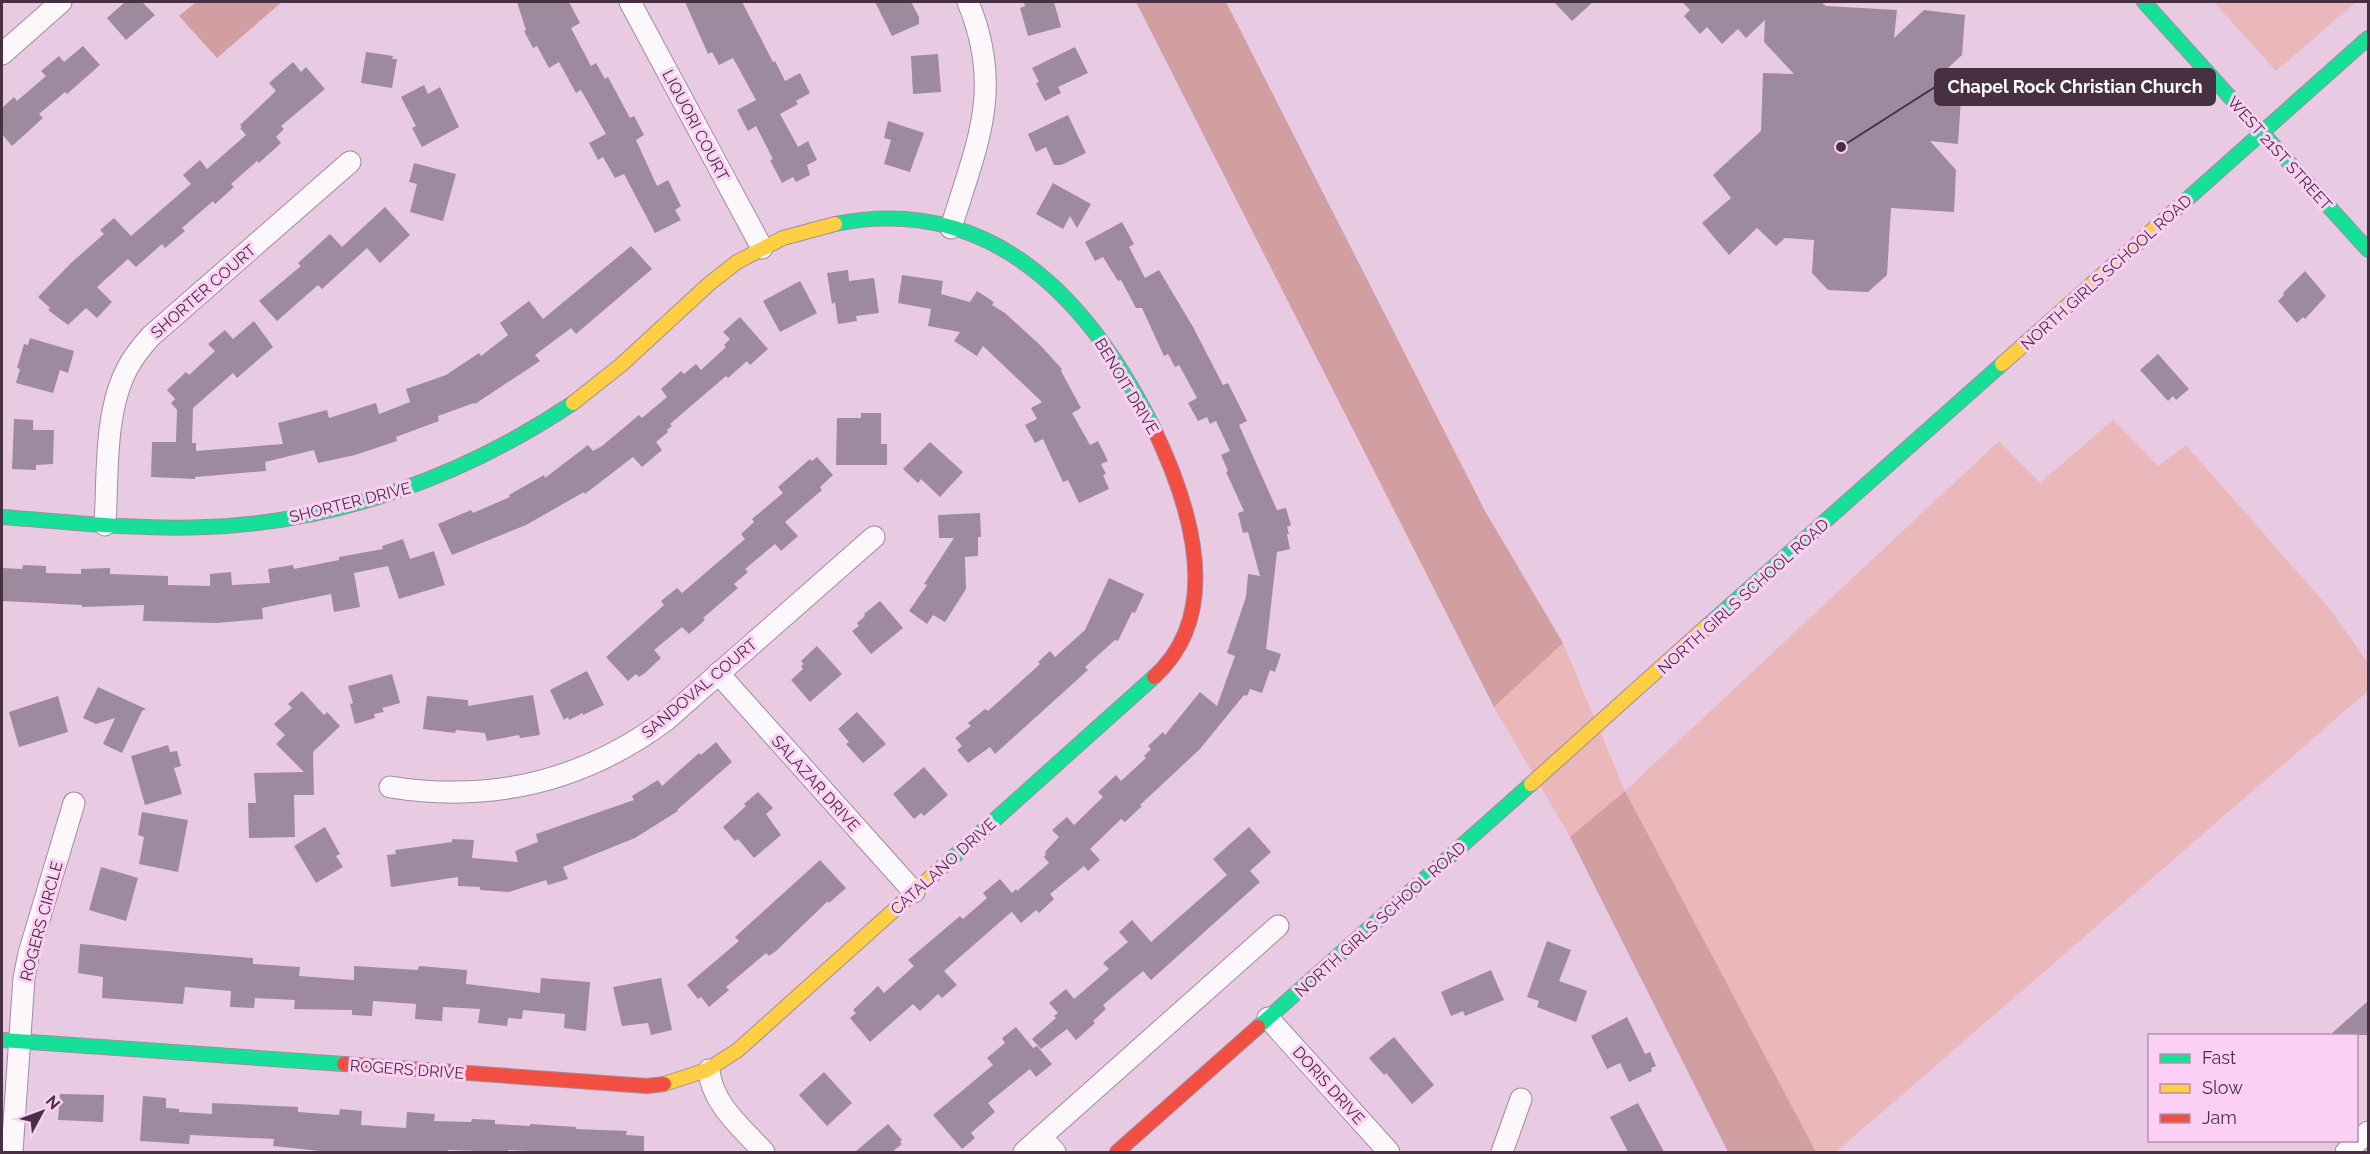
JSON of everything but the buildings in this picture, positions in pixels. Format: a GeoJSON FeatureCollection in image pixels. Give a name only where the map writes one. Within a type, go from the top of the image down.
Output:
{"type":"FeatureCollection","features":[{"type":"Feature","properties":{"kind":"street"},"geometry":{"type":"LineString","coordinates":[[2,54],[61,2]]}},
{"type":"Feature","properties":{"kind":"street","name":"LIQUORI COURT"},"geometry":{"type":"LineString","coordinates":[[630,2],[762,248]]}},
{"type":"Feature","properties":{"kind":"street"},"geometry":{"type":"LineString","coordinates":[[951,228],[979,138],[986,99],[987,68],[984,48],[979,28],[968,2]]}},
{"type":"Feature","properties":{"kind":"street","name":"WEST 21ST STREET"},"geometry":{"type":"LineString","coordinates":[[2144,2],[2368,250]]}},
{"type":"Feature","properties":{"kind":"street","name":"NORTH GIRLS SCHOOL ROAD"},"geometry":{"type":"LineString","coordinates":[[1117,1152],[2368,38]]}},
{"type":"Feature","properties":{"kind":"street","name":"SHORTER COURT"},"geometry":{"type":"LineString","coordinates":[[105,525],[113,410],[126,370],[138,352],[151,336],[351,162]]}},
{"type":"Feature","properties":{"kind":"street","name":"BENOIT DRIVE"},"geometry":{"type":"LineString","coordinates":[[628,361],[710,281],[762,248],[790,235],[858,220],[908,220],[942,225],[972,234],[1009,250],[1057,289],[1091,327],[1113,358],[1147,416],[1171,469],[1197,559],[1194,604],[1186,631],[1171,657]]}},
{"type":"Feature","properties":{"kind":"street","name":"SHORTER DRIVE"},"geometry":{"type":"LineString","coordinates":[[2,517],[105,525],[192,527],[233,525],[314,514],[394,492],[443,474],[509,442],[561,411],[628,361]]}},
{"type":"Feature","properties":{"kind":"street","name":"SANDOVAL COURT"},"geometry":{"type":"LineString","coordinates":[[390,787],[427,793],[467,793],[524,786],[563,775],[598,761],[641,737],[680,708],[874,537]]}},
{"type":"Feature","properties":{"kind":"street","name":"CATALANO DRIVE"},"geometry":{"type":"LineString","coordinates":[[709,1070],[738,1050],[1147,684],[1171,657]]}},
{"type":"Feature","properties":{"kind":"street","name":"SALAZAR DRIVE"},"geometry":{"type":"LineString","coordinates":[[718,673],[914,892]]}},
{"type":"Feature","properties":{"kind":"street","name":"ROGERS CIRCLE"},"geometry":{"type":"LineString","coordinates":[[12,1152],[10,1040],[29,953],[74,803]]}},
{"type":"Feature","properties":{"kind":"street"},"geometry":{"type":"LineString","coordinates":[[1024,1152],[1048,1145],[1278,926]]}},
{"type":"Feature","properties":{"kind":"street","name":"DORIS DRIVE"},"geometry":{"type":"LineString","coordinates":[[1268,1018],[1389,1152]]}},
{"type":"Feature","properties":{"kind":"street","name":"ROGERS DRIVE"},"geometry":{"type":"LineString","coordinates":[[10,1040],[647,1086],[687,1079],[709,1070]]}},
{"type":"Feature","properties":{"kind":"street"},"geometry":{"type":"LineString","coordinates":[[709,1070],[711,1081],[722,1106],[764,1152]]}},
{"type":"Feature","properties":{"kind":"street"},"geometry":{"type":"LineString","coordinates":[[1502,1152],[1521,1099]]}},
{"type":"Feature","properties":{"kind":"shaded area"},"geometry":{"type":"Polygon","coordinates":[[[196,2],[282,2],[217,58],[179,16],[196,2]]]}},
{"type":"Feature","properties":{"kind":"shaded area"},"geometry":{"type":"Polygon","coordinates":[[[1136,2],[1226,2],[1485,511],[1563,643],[1494,707],[1136,2]]]}},
{"type":"Feature","properties":{"kind":"shaded area"},"geometry":{"type":"Polygon","coordinates":[[[2214,2],[2356,2],[2276,71],[2214,2]]]}},
{"type":"Feature","properties":{"kind":"shaded area"},"geometry":{"type":"Polygon","coordinates":[[[2113,420],[2158,466],[2186,445],[2330,609],[2368,663],[2368,691],[1836,1152],[1816,1152],[1625,791],[1999,441],[2040,483],[2113,420]]]}},
{"type":"Feature","properties":{"kind":"shaded area"},"geometry":{"type":"Polygon","coordinates":[[[1563,643],[1625,791],[1570,837],[1494,707],[1563,643]]]}},
{"type":"Feature","properties":{"kind":"shaded area"},"geometry":{"type":"Polygon","coordinates":[[[1625,791],[1816,1152],[1728,1152],[1570,837],[1625,791]]]}},
{"type":"Feature","properties":{"kind":"traffic: fast"},"geometry":{"type":"LineString","coordinates":[[2144,2],[2368,250]]}},
{"type":"Feature","properties":{"kind":"traffic: fast"},"geometry":{"type":"LineString","coordinates":[[2184,202],[2368,38]]}},
{"type":"Feature","properties":{"kind":"traffic: fast"},"geometry":{"type":"LineString","coordinates":[[835,224],[890,219],[941,224],[987,240],[1028,265],[1064,297],[1097,336],[1126,379],[1152,425]]}},
{"type":"Feature","properties":{"kind":"traffic: fast"},"geometry":{"type":"LineString","coordinates":[[1707,626],[2002,364]]}},
{"type":"Feature","properties":{"kind":"traffic: fast"},"geometry":{"type":"LineString","coordinates":[[2,517],[181,528],[256,523],[304,516],[352,505],[444,473],[531,429],[573,403]]}},
{"type":"Feature","properties":{"kind":"traffic: fast"},"geometry":{"type":"LineString","coordinates":[[942,867],[1154,677]]}},
{"type":"Feature","properties":{"kind":"traffic: fast"},"geometry":{"type":"LineString","coordinates":[[1258,1027],[1531,784]]}},
{"type":"Feature","properties":{"kind":"traffic: fast"},"geometry":{"type":"LineString","coordinates":[[2,1040],[344,1064]]}},
{"type":"Feature","properties":{"kind":"traffic: slow"},"geometry":{"type":"LineString","coordinates":[[2002,364],[2184,202]]}},
{"type":"Feature","properties":{"kind":"traffic: slow"},"geometry":{"type":"LineString","coordinates":[[573,403],[621,365],[709,284],[737,262],[783,238],[835,224]]}},
{"type":"Feature","properties":{"kind":"traffic: slow"},"geometry":{"type":"LineString","coordinates":[[1531,784],[1707,626]]}},
{"type":"Feature","properties":{"kind":"traffic: slow"},"geometry":{"type":"LineString","coordinates":[[664,1084],[707,1070],[738,1050],[942,867]]}},
{"type":"Feature","properties":{"kind":"traffic: jam"},"geometry":{"type":"LineString","coordinates":[[1152,425],[1178,486],[1188,520],[1194,554],[1195,588],[1190,620],[1176,650],[1154,677]]}},
{"type":"Feature","properties":{"kind":"traffic: jam"},"geometry":{"type":"LineString","coordinates":[[1117,1152],[1258,1027]]}},
{"type":"Feature","properties":{"kind":"traffic: jam"},"geometry":{"type":"LineString","coordinates":[[344,1064],[647,1086],[664,1084]]}},
{"type":"Feature","properties":{"kind":"place","name":"Chapel Rock Christian Church"},"geometry":{"type":"Point","coordinates":[1841,147]}}]}
